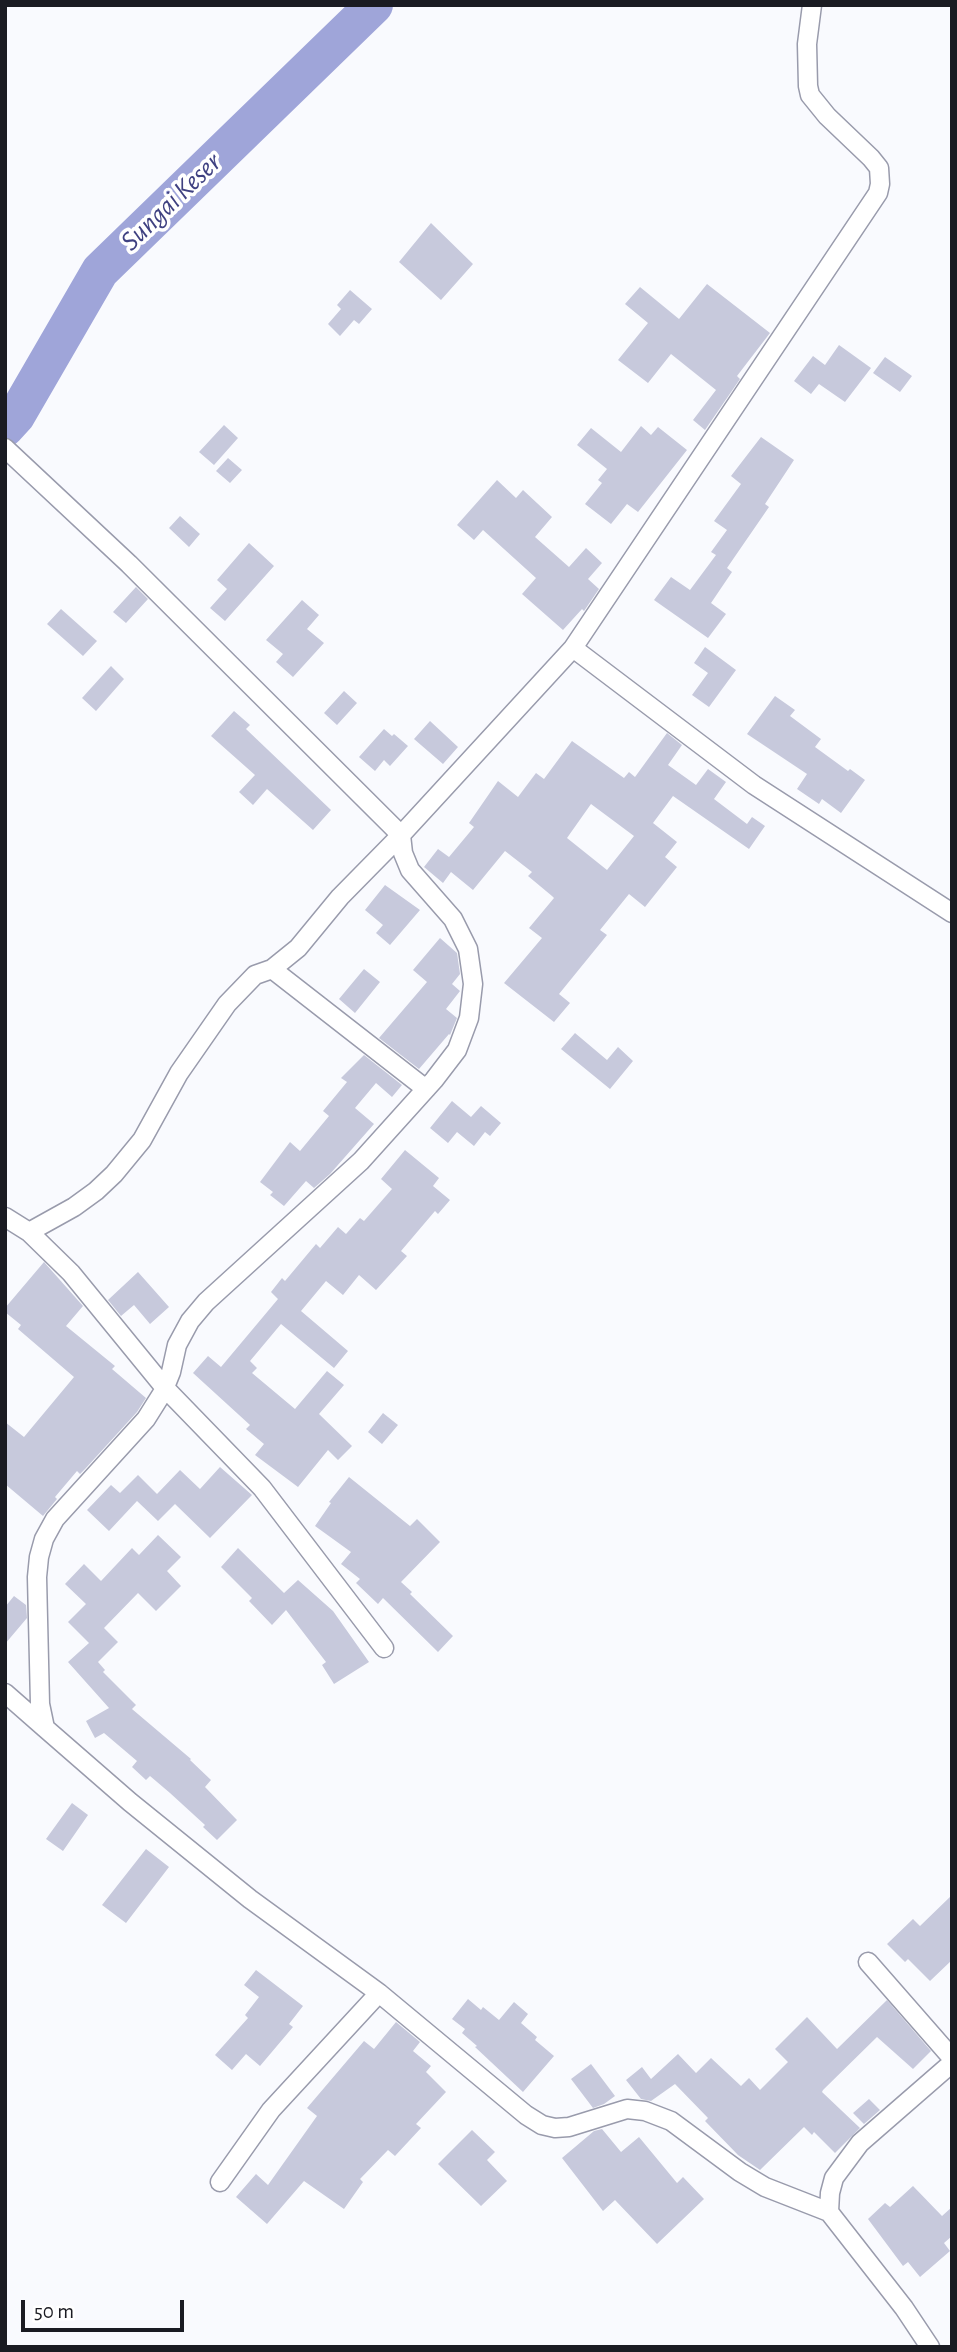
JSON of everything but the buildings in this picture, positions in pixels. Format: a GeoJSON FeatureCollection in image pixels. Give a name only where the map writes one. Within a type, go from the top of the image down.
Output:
{"type":"FeatureCollection","features":[{"type":"Feature","properties":{"kind":"street"},"geometry":{"type":"LineString","coordinates":[[29,1232],[74,1207],[114,1174],[142,1140],[179,1073],[226,1004],[255,975],[272,969],[298,948],[340,897],[401,835],[573,648],[878,193],[879,168],[810,95],[807,44],[812,5]]}},
{"type":"Feature","properties":{"kind":"street"},"geometry":{"type":"LineString","coordinates":[[5,448],[129,564],[401,835],[403,853],[410,870],[453,919],[468,949],[473,984],[469,1018],[457,1049],[426,1089],[362,1161],[198,1311],[183,1332],[165,1388],[146,1419],[55,1519],[44,1539],[37,1577],[40,1704],[45,1728]]}},
{"type":"Feature","properties":{"kind":"street"},"geometry":{"type":"LineString","coordinates":[[573,648],[754,785],[952,913]]}},
{"type":"Feature","properties":{"kind":"street"},"geometry":{"type":"LineString","coordinates":[[272,969],[426,1089]]}},
{"type":"Feature","properties":{"kind":"street"},"geometry":{"type":"LineString","coordinates":[[8,1222],[29,1232],[71,1273],[165,1388],[262,1488],[384,1648]]}},
{"type":"Feature","properties":{"kind":"street"},"geometry":{"type":"LineString","coordinates":[[5,1692],[130,1802],[250,1899],[379,1993],[526,2115],[542,2125],[555,2128],[569,2127],[627,2109],[645,2110],[671,2121],[765,2188],[829,2212],[904,2308],[930,2347]]}},
{"type":"Feature","properties":{"kind":"street"},"geometry":{"type":"LineString","coordinates":[[829,2212],[834,2178],[844,2162],[860,2144],[952,2061],[868,1962]]}},
{"type":"Feature","properties":{"kind":"street"},"geometry":{"type":"LineString","coordinates":[[220,2182],[271,2110],[379,1993]]}},
{"type":"Feature","properties":{"kind":"waterway","name":"Sungai Keser"},"geometry":{"type":"LineString","coordinates":[[5,428],[16,416],[100,271],[374,5]]}}]}
